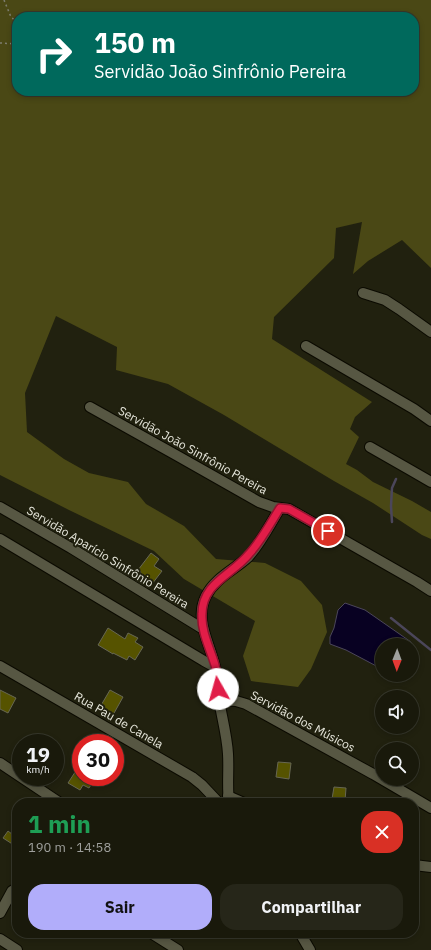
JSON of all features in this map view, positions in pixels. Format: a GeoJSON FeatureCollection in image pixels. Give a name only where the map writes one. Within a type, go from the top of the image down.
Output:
{"type":"FeatureCollection","features":[{"type":"Feature","properties":{"kind":"street"},"geometry":{"type":"LineString","coordinates":[[363,293],[385,300],[399,308],[431,332]]}},
{"type":"Feature","properties":{"kind":"street"},"geometry":{"type":"LineString","coordinates":[[306,346],[414,409],[431,421]]}},
{"type":"Feature","properties":{"kind":"street","name":"Servidão João Sinfrônio Pereira"},"geometry":{"type":"LineString","coordinates":[[90,407],[259,502],[273,507],[289,509],[431,591]]}},
{"type":"Feature","properties":{"kind":"street"},"geometry":{"type":"LineString","coordinates":[[370,447],[431,482]]}},
{"type":"Feature","properties":{"kind":"street","name":"Servidão Aparício Sinfrônio Pereira"},"geometry":{"type":"LineString","coordinates":[[0,507],[71,548],[203,629]]}},
{"type":"Feature","properties":{"kind":"street"},"geometry":{"type":"LineString","coordinates":[[228,798],[228,752],[215,666],[203,629],[203,605],[211,587],[248,556],[262,538],[280,508]]}},
{"type":"Feature","properties":{"kind":"street"},"geometry":{"type":"LineString","coordinates":[[0,540],[204,661],[215,666]]}},
{"type":"Feature","properties":{"kind":"street","name":"Rua Pau de Canela"},"geometry":{"type":"LineString","coordinates":[[0,666],[187,774],[202,785],[214,798]]}},
{"type":"Feature","properties":{"kind":"street","name":"Servidão dos Músicos"},"geometry":{"type":"LineString","coordinates":[[219,700],[236,701],[246,704],[325,751],[373,774],[414,798]]}},
{"type":"Feature","properties":{"kind":"street"},"geometry":{"type":"LineString","coordinates":[[0,763],[52,798]]}},
{"type":"Feature","properties":{"kind":"street","name":"Servidão dos Músicos"},"geometry":{"type":"LineString","coordinates":[[419,801],[431,808]]}},
{"type":"Feature","properties":{"kind":"street"},"geometry":{"type":"LineString","coordinates":[[419,866],[431,867]]}},
{"type":"Feature","properties":{"kind":"street"},"geometry":{"type":"LineString","coordinates":[[0,913],[12,891]]}},
{"type":"Feature","properties":{"kind":"street"},"geometry":{"type":"LineString","coordinates":[[159,938],[178,950]]}},
{"type":"Feature","properties":{"kind":"street"},"geometry":{"type":"LineString","coordinates":[[303,938],[310,950]]}},
{"type":"Feature","properties":{"kind":"street"},"geometry":{"type":"LineString","coordinates":[[0,939],[16,950]]}},
{"type":"Feature","properties":{"kind":"path"},"geometry":{"type":"LineString","coordinates":[[4,0],[12,17]]}},
{"type":"Feature","properties":{"kind":"path"},"geometry":{"type":"LineString","coordinates":[[0,43],[12,44]]}},
{"type":"Feature","properties":{"kind":"shaded area"},"geometry":{"type":"Polygon","coordinates":[[[0,0],[431,0],[431,268],[402,240],[368,261],[353,274],[362,222],[336,228],[334,258],[274,317],[272,339],[372,402],[355,417],[350,429],[359,437],[346,464],[373,482],[431,512],[431,539],[224,415],[168,384],[116,370],[117,347],[56,316],[25,393],[27,432],[64,459],[89,473],[128,482],[146,504],[184,526],[216,559],[265,563],[301,581],[322,605],[327,632],[311,669],[298,687],[251,681],[243,656],[255,621],[184,579],[154,551],[0,475],[0,0]]]}},
{"type":"Feature","properties":{"kind":"shaded area"},"geometry":{"type":"Polygon","coordinates":[[[345,603],[365,610],[405,638],[375,638],[375,665],[346,650],[330,644],[330,637],[334,628],[338,610],[345,603]]]}},
{"type":"Feature","properties":{"kind":"building"},"geometry":{"type":"Polygon","coordinates":[[[151,553],[159,559],[154,566],[162,571],[152,584],[139,575],[141,572],[138,570],[151,553]]]}},
{"type":"Feature","properties":{"kind":"building"},"geometry":{"type":"Polygon","coordinates":[[[108,628],[125,639],[128,633],[138,638],[135,642],[143,647],[135,660],[129,656],[127,660],[98,645],[108,628]]]}},
{"type":"Feature","properties":{"kind":"building"},"geometry":{"type":"Polygon","coordinates":[[[0,690],[16,698],[8,713],[0,709],[0,690]]]}},
{"type":"Feature","properties":{"kind":"building"},"geometry":{"type":"Polygon","coordinates":[[[110,690],[123,697],[113,715],[100,707],[110,690]]]}},
{"type":"Feature","properties":{"kind":"building"},"geometry":{"type":"Polygon","coordinates":[[[278,762],[291,763],[289,779],[276,777],[278,762]]]}},
{"type":"Feature","properties":{"kind":"building"},"geometry":{"type":"Polygon","coordinates":[[[72,777],[72,785],[68,783],[72,777]]]}},
{"type":"Feature","properties":{"kind":"building"},"geometry":{"type":"Polygon","coordinates":[[[73,786],[82,786],[80,790],[73,786]]]}},
{"type":"Feature","properties":{"kind":"building"},"geometry":{"type":"Polygon","coordinates":[[[334,787],[346,788],[345,798],[332,798],[334,787]]]}},
{"type":"Feature","properties":{"kind":"building"},"geometry":{"type":"Polygon","coordinates":[[[8,831],[12,834],[12,844],[3,838],[8,831]]]}},
{"type":"Feature","properties":{"kind":"waterway"},"geometry":{"type":"LineString","coordinates":[[392,522],[392,488],[396,479]]}},
{"type":"Feature","properties":{"kind":"waterway"},"geometry":{"type":"LineString","coordinates":[[391,618],[431,650]]}},
{"type":"Feature","properties":{"kind":"route"},"geometry":{"type":"LineString","coordinates":[[218,689],[215,666],[203,629],[202,615],[203,605],[211,587],[248,556],[262,538],[280,508],[289,509],[328,531]]}}]}
